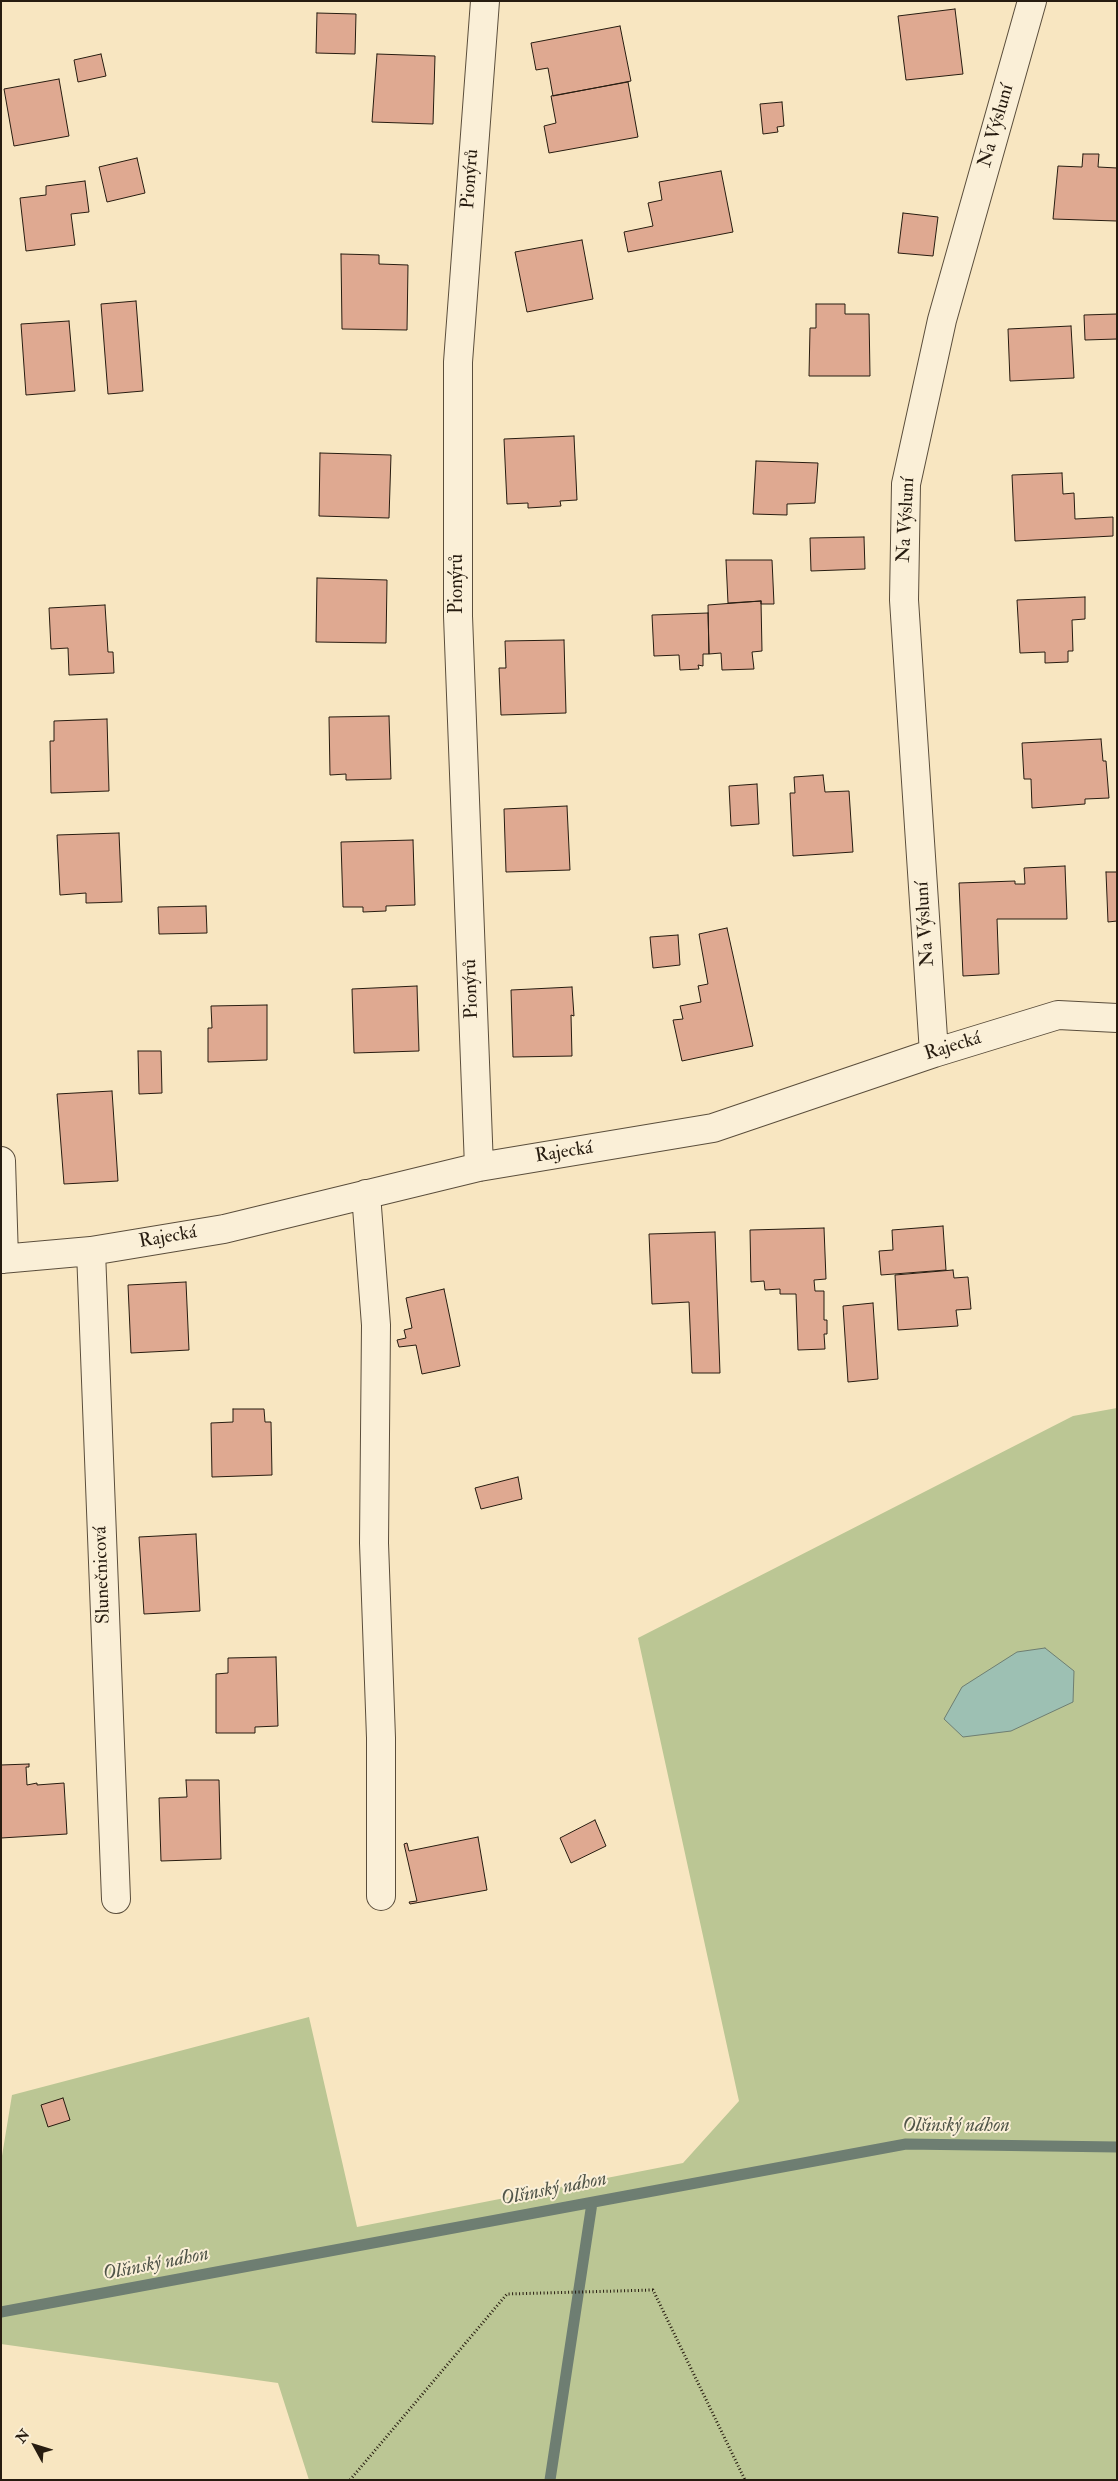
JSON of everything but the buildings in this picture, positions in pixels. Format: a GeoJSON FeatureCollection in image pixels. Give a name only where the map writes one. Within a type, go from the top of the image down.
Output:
{"type":"FeatureCollection","features":[{"type":"Feature","properties":{"kind":"street","name":"Pionýrů"},"geometry":{"type":"LineString","coordinates":[[479,1167],[458,616],[458,362],[485,1]]}},
{"type":"Feature","properties":{"kind":"street","name":"Na Výsluní"},"geometry":{"type":"LineString","coordinates":[[934,1053],[904,600],[906,484],[942,320],[1032,1]]}},
{"type":"Feature","properties":{"kind":"street","name":"Rajecká"},"geometry":{"type":"LineString","coordinates":[[2,1259],[91,1252],[224,1229],[479,1167],[713,1128],[934,1053],[1058,1015],[1117,1018]]}},
{"type":"Feature","properties":{"kind":"street"},"geometry":{"type":"LineString","coordinates":[[1,1161],[2,1259]]}},
{"type":"Feature","properties":{"kind":"street"},"geometry":{"type":"LineString","coordinates":[[366,1194],[376,1325],[374,1543],[381,1738],[381,1896]]}},
{"type":"Feature","properties":{"kind":"street","name":"Slunečnicová"},"geometry":{"type":"LineString","coordinates":[[91,1252],[116,1898]]}},
{"type":"Feature","properties":{"kind":"path"},"geometry":{"type":"LineString","coordinates":[[350,2480],[507,2294],[653,2290],[745,2480]]}},
{"type":"Feature","properties":{"kind":"green space"},"geometry":{"type":"Polygon","coordinates":[[[1117,1408],[1117,2480],[309,2480],[278,2383],[1,2344],[1,2162],[12,2095],[309,2017],[357,2227],[683,2163],[739,2101],[638,1638],[1073,1416],[1117,1408]]]}},
{"type":"Feature","properties":{"kind":"shaded area"},"geometry":{"type":"Polygon","coordinates":[[[1045,1648],[1074,1671],[1073,1702],[1011,1731],[963,1737],[944,1719],[962,1687],[1017,1652],[1045,1648]]]}},
{"type":"Feature","properties":{"kind":"waterway","name":"Olšinský náhon"},"geometry":{"type":"LineString","coordinates":[[1,2312],[906,2144],[1117,2147]]}},
{"type":"Feature","properties":{"kind":"waterway"},"geometry":{"type":"LineString","coordinates":[[550,2480],[592,2203]]}}]}
